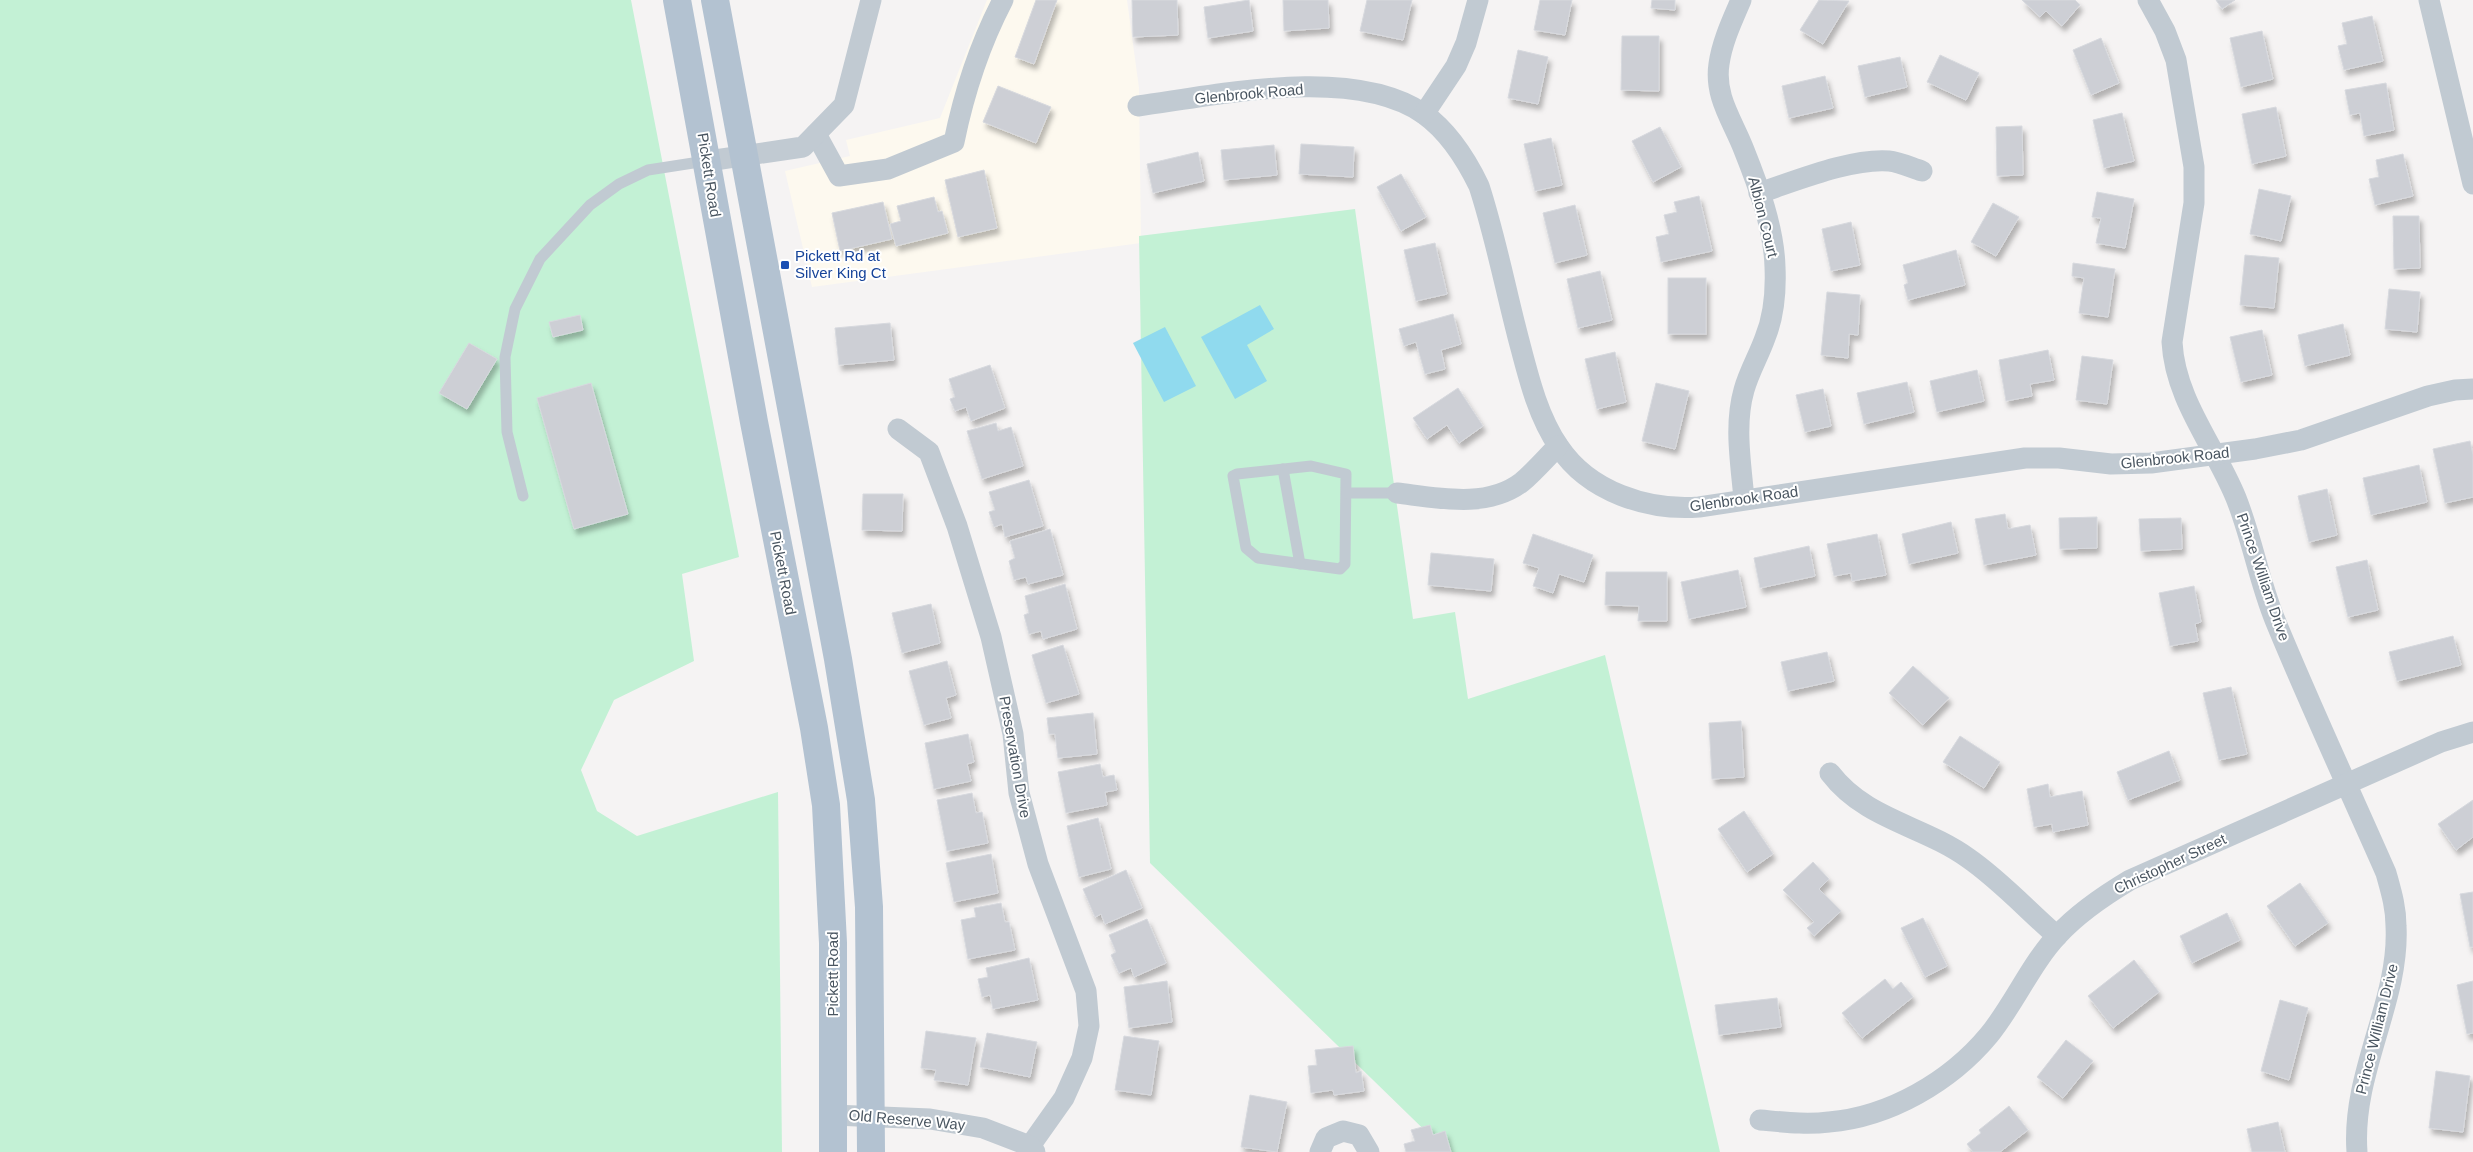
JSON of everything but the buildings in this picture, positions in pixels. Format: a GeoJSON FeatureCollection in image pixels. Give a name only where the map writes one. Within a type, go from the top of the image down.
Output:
{"type":"FeatureCollection","features":[{"type":"Feature","properties":{"kind":"main road","name":"Pickett Road"},"geometry":{"type":"LineString","coordinates":[[677,0],[708,161],[716,220],[814,728],[826,804],[833,943],[833,1152]]}},
{"type":"Feature","properties":{"kind":"main road"},"geometry":{"type":"LineString","coordinates":[[715,0],[838,660],[861,800],[869,908],[870,1152]]}},
{"type":"Feature","properties":{"kind":"street"},"geometry":{"type":"LineString","coordinates":[[708,161],[803,147],[844,105],[871,0]]}},
{"type":"Feature","properties":{"kind":"street"},"geometry":{"type":"LineString","coordinates":[[816,134],[839,176],[888,169],[954,142],[962,102],[993,19],[1003,0]]}},
{"type":"Feature","properties":{"kind":"street"},"geometry":{"type":"LineString","coordinates":[[1424,114],[1456,66],[1466,44],[1478,0]]}},
{"type":"Feature","properties":{"kind":"street","name":"Albion Court"},"geometry":{"type":"LineString","coordinates":[[1741,0],[1723,43],[1718,66],[1719,85],[1723,105],[1744,149],[1759,193],[1770,234],[1775,266],[1774,306],[1770,326],[1748,377],[1741,405],[1739,432],[1744,499]]}},
{"type":"Feature","properties":{"kind":"street","name":"Prince William Drive"},"geometry":{"type":"LineString","coordinates":[[2148,0],[2165,31],[2176,60],[2194,167],[2194,203],[2173,329],[2173,359],[2179,382],[2215,454],[2247,527],[2274,618],[2386,873],[2393,899],[2397,927],[2390,982],[2364,1078],[2357,1118],[2357,1152]]}},
{"type":"Feature","properties":{"kind":"street"},"geometry":{"type":"LineString","coordinates":[[2429,0],[2473,184]]}},
{"type":"Feature","properties":{"kind":"street","name":"Glenbrook Road"},"geometry":{"type":"LineString","coordinates":[[1138,106],[1266,89],[1332,88],[1360,90],[1387,97],[1424,114],[1443,132],[1466,161],[1478,186],[1533,391],[1545,424],[1558,446],[1584,473],[1610,491],[1640,502],[1686,508],[2025,458],[2059,458],[2111,464],[2151,463],[2301,440],[2428,396],[2473,388]]}},
{"type":"Feature","properties":{"kind":"street"},"geometry":{"type":"LineString","coordinates":[[1759,193],[1821,173],[1867,162],[1890,161],[1922,171]]}},
{"type":"Feature","properties":{"kind":"street","name":"Preservation Drive"},"geometry":{"type":"LineString","coordinates":[[898,429],[929,452],[957,526],[991,637],[1013,734],[1018,794],[1038,864],[1086,991],[1090,1026],[1082,1058],[1064,1098],[1032,1149]]}},
{"type":"Feature","properties":{"kind":"street"},"geometry":{"type":"LineString","coordinates":[[1397,493],[1441,499],[1476,499],[1495,496],[1521,482],[1558,446]]}},
{"type":"Feature","properties":{"kind":"street","name":"Christopher Street"},"geometry":{"type":"LineString","coordinates":[[1760,1120],[1798,1124],[1843,1121],[1889,1107],[1928,1088],[1962,1063],[1989,1035],[2057,936],[2085,911],[2130,880],[2441,742],[2473,732]]}},
{"type":"Feature","properties":{"kind":"street"},"geometry":{"type":"LineString","coordinates":[[1830,773],[1852,797],[1872,811],[1935,838],[1967,857],[2057,936]]}},
{"type":"Feature","properties":{"kind":"street","name":"Old Reserve Way"},"geometry":{"type":"LineString","coordinates":[[833,1115],[870,1115],[930,1119],[983,1128],[1032,1149]]}},
{"type":"Feature","properties":{"kind":"street"},"geometry":{"type":"LineString","coordinates":[[1320,1152],[1326,1138],[1343,1131],[1359,1135],[1369,1152]]}},
{"type":"Feature","properties":{"kind":"lane"},"geometry":{"type":"LineString","coordinates":[[523,496],[508,432],[505,357],[515,309],[540,259],[590,205],[619,184],[648,170],[708,161]]}},
{"type":"Feature","properties":{"kind":"lane"},"geometry":{"type":"LineString","coordinates":[[1311,466],[1346,474],[1348,492],[1345,564],[1340,569],[1258,558],[1246,548],[1233,476],[1311,466]]}},
{"type":"Feature","properties":{"kind":"lane"},"geometry":{"type":"LineString","coordinates":[[1282,469],[1300,564]]}},
{"type":"Feature","properties":{"kind":"lane"},"geometry":{"type":"LineString","coordinates":[[1348,492],[1397,493]]}},
{"type":"Feature","properties":{"kind":"shaded area"},"geometry":{"type":"Polygon","coordinates":[[[987,0],[1127,0],[1139,88],[1141,243],[812,287],[785,171],[850,156],[846,140],[940,118],[987,0]]]}},
{"type":"Feature","properties":{"kind":"green space"},"geometry":{"type":"Polygon","coordinates":[[[0,0],[631,0],[739,557],[682,574],[694,661],[614,700],[581,770],[597,811],[637,836],[778,792],[782,1152],[0,1152],[0,0]]]}},
{"type":"Feature","properties":{"kind":"green space"},"geometry":{"type":"Polygon","coordinates":[[[1355,209],[1413,619],[1455,612],[1468,699],[1605,655],[1720,1152],[1447,1152],[1150,863],[1139,236],[1355,209]]]}},
{"type":"Feature","properties":{"kind":"water"},"geometry":{"type":"Polygon","coordinates":[[[1260,305],[1274,329],[1247,345],[1267,381],[1235,399],[1201,337],[1260,305]]]}},
{"type":"Feature","properties":{"kind":"water"},"geometry":{"type":"Polygon","coordinates":[[[1165,327],[1196,386],[1164,402],[1133,343],[1165,327]]]}},
{"type":"Feature","properties":{"kind":"place","name":"Pickett Rd at Silver King Ct"},"geometry":{"type":"Point","coordinates":[785,265]}}]}
